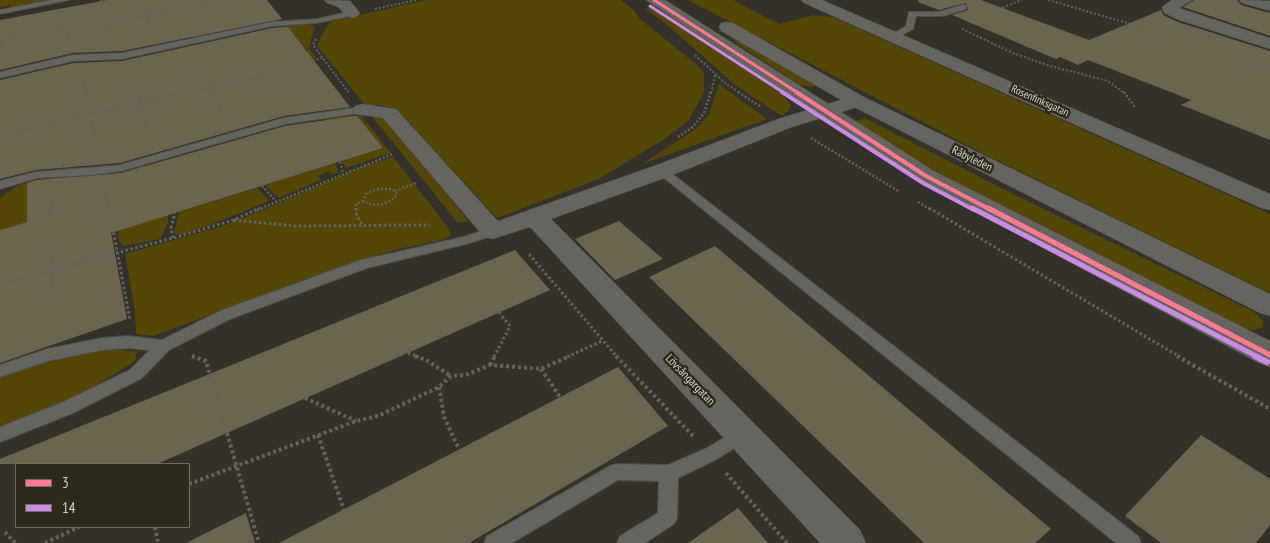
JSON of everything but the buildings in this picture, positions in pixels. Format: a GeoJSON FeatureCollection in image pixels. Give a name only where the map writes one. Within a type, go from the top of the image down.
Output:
{"type":"FeatureCollection","features":[{"type":"Feature","properties":{"kind":"street"},"geometry":{"type":"LineString","coordinates":[[332,0],[344,4],[352,13]]}},
{"type":"Feature","properties":{"kind":"street"},"geometry":{"type":"LineString","coordinates":[[654,0],[926,176],[1270,355]]}},
{"type":"Feature","properties":{"kind":"street","name":"Råbyleden"},"geometry":{"type":"LineString","coordinates":[[680,0],[857,101],[1270,306]]}},
{"type":"Feature","properties":{"kind":"street","name":"Rosenfinksgatan"},"geometry":{"type":"LineString","coordinates":[[809,0],[1270,203]]}},
{"type":"Feature","properties":{"kind":"street"},"geometry":{"type":"LineString","coordinates":[[1184,0],[1170,7],[1170,10],[1185,17],[1270,44]]}},
{"type":"Feature","properties":{"kind":"street"},"geometry":{"type":"LineString","coordinates":[[1247,0],[1270,6]]}},
{"type":"Feature","properties":{"kind":"street"},"geometry":{"type":"LineString","coordinates":[[512,224],[662,171],[785,123],[857,101]]}},
{"type":"Feature","properties":{"kind":"street","name":"Lövsångargatan"},"geometry":{"type":"LineString","coordinates":[[362,110],[389,113],[743,434],[846,543]]}},
{"type":"Feature","properties":{"kind":"lane"},"geometry":{"type":"LineString","coordinates":[[0,12],[65,0]]}},
{"type":"Feature","properties":{"kind":"lane"},"geometry":{"type":"LineString","coordinates":[[893,36],[910,27],[912,14],[940,14],[963,7]]}},
{"type":"Feature","properties":{"kind":"lane"},"geometry":{"type":"LineString","coordinates":[[3,76],[65,60],[122,56],[272,24],[326,19],[352,13]]}},
{"type":"Feature","properties":{"kind":"lane"},"geometry":{"type":"LineString","coordinates":[[0,185],[36,176],[121,168],[284,121],[362,110]]}},
{"type":"Feature","properties":{"kind":"lane"},"geometry":{"type":"LineString","coordinates":[[662,171],[1131,543]]}},
{"type":"Feature","properties":{"kind":"lane"},"geometry":{"type":"LineString","coordinates":[[0,435],[67,408],[136,374],[164,346],[225,315],[363,264],[466,240],[512,224]]}},
{"type":"Feature","properties":{"kind":"lane"},"geometry":{"type":"LineString","coordinates":[[0,371],[47,355],[102,344],[128,342],[164,346]]}},
{"type":"Feature","properties":{"kind":"lane"},"geometry":{"type":"LineString","coordinates":[[494,543],[616,472],[669,473],[710,454],[743,434]]}},
{"type":"Feature","properties":{"kind":"lane"},"geometry":{"type":"LineString","coordinates":[[627,543],[667,518],[669,473]]}},
{"type":"Feature","properties":{"kind":"path"},"geometry":{"type":"LineString","coordinates":[[202,0],[212,18]]}},
{"type":"Feature","properties":{"kind":"path"},"geometry":{"type":"LineString","coordinates":[[1,40],[66,27],[146,16],[232,0]]}},
{"type":"Feature","properties":{"kind":"path"},"geometry":{"type":"LineString","coordinates":[[259,0],[268,6]]}},
{"type":"Feature","properties":{"kind":"path"},"geometry":{"type":"LineString","coordinates":[[352,13],[417,0]]}},
{"type":"Feature","properties":{"kind":"path"},"geometry":{"type":"LineString","coordinates":[[976,17],[1022,0]]}},
{"type":"Feature","properties":{"kind":"path"},"geometry":{"type":"LineString","coordinates":[[1048,0],[1141,26]]}},
{"type":"Feature","properties":{"kind":"path"},"geometry":{"type":"LineString","coordinates":[[144,7],[152,30]]}},
{"type":"Feature","properties":{"kind":"path"},"geometry":{"type":"LineString","coordinates":[[929,14],[1013,53],[1047,65],[1108,81],[1123,91],[1135,107]]}},
{"type":"Feature","properties":{"kind":"path"},"geometry":{"type":"LineString","coordinates":[[326,19],[314,45],[362,110]]}},
{"type":"Feature","properties":{"kind":"path"},"geometry":{"type":"LineString","coordinates":[[66,22],[69,39]]}},
{"type":"Feature","properties":{"kind":"path"},"geometry":{"type":"LineString","coordinates":[[0,53],[1,35]]}},
{"type":"Feature","properties":{"kind":"path"},"geometry":{"type":"LineString","coordinates":[[0,135],[211,87],[238,83],[322,58]]}},
{"type":"Feature","properties":{"kind":"path"},"geometry":{"type":"LineString","coordinates":[[270,60],[283,70]]}},
{"type":"Feature","properties":{"kind":"path"},"geometry":{"type":"LineString","coordinates":[[278,72],[289,91]]}},
{"type":"Feature","properties":{"kind":"path"},"geometry":{"type":"LineString","coordinates":[[676,138],[693,127],[704,112],[715,74]]}},
{"type":"Feature","properties":{"kind":"path"},"geometry":{"type":"LineString","coordinates":[[206,75],[221,108]]}},
{"type":"Feature","properties":{"kind":"path"},"geometry":{"type":"LineString","coordinates":[[137,91],[148,128]]}},
{"type":"Feature","properties":{"kind":"path"},"geometry":{"type":"LineString","coordinates":[[40,114],[41,141]]}},
{"type":"Feature","properties":{"kind":"path"},"geometry":{"type":"LineString","coordinates":[[0,284],[54,268],[174,238],[234,220],[276,201],[396,153]]}},
{"type":"Feature","properties":{"kind":"path"},"geometry":{"type":"LineString","coordinates":[[340,162],[344,173]]}},
{"type":"Feature","properties":{"kind":"path"},"geometry":{"type":"LineString","coordinates":[[364,201],[364,196],[371,191],[384,188],[396,191],[419,182]]}},
{"type":"Feature","properties":{"kind":"path"},"geometry":{"type":"LineString","coordinates":[[262,186],[276,201]]}},
{"type":"Feature","properties":{"kind":"path"},"geometry":{"type":"LineString","coordinates":[[363,227],[355,208],[356,204],[364,201],[373,206],[387,203],[394,199],[397,194],[396,191]]}},
{"type":"Feature","properties":{"kind":"path"},"geometry":{"type":"LineString","coordinates":[[174,238],[171,228],[175,213]]}},
{"type":"Feature","properties":{"kind":"path"},"geometry":{"type":"LineString","coordinates":[[234,220],[296,226],[435,225]]}},
{"type":"Feature","properties":{"kind":"path"},"geometry":{"type":"LineString","coordinates":[[512,224],[602,341],[710,454],[787,543]]}},
{"type":"Feature","properties":{"kind":"path"},"geometry":{"type":"LineString","coordinates":[[52,251],[54,268],[52,273],[53,297]]}},
{"type":"Feature","properties":{"kind":"path"},"geometry":{"type":"LineString","coordinates":[[490,365],[510,326],[499,312]]}},
{"type":"Feature","properties":{"kind":"path"},"geometry":{"type":"LineString","coordinates":[[408,352],[426,360],[451,376],[466,375],[490,365],[541,369],[602,341]]}},
{"type":"Feature","properties":{"kind":"path"},"geometry":{"type":"LineString","coordinates":[[164,346],[206,361],[259,543]]}},
{"type":"Feature","properties":{"kind":"path"},"geometry":{"type":"LineString","coordinates":[[541,369],[560,397]]}},
{"type":"Feature","properties":{"kind":"path"},"geometry":{"type":"LineString","coordinates":[[190,484],[356,421],[378,416],[439,388],[451,376]]}},
{"type":"Feature","properties":{"kind":"path"},"geometry":{"type":"LineString","coordinates":[[439,388],[444,418],[459,449]]}},
{"type":"Feature","properties":{"kind":"path"},"geometry":{"type":"LineString","coordinates":[[305,398],[356,421]]}},
{"type":"Feature","properties":{"kind":"path"},"geometry":{"type":"LineString","coordinates":[[318,435],[344,510]]}},
{"type":"Feature","properties":{"kind":"path"},"geometry":{"type":"LineString","coordinates":[[45,543],[77,528]]}},
{"type":"Feature","properties":{"kind":"path"},"geometry":{"type":"LineString","coordinates":[[155,528],[158,543]]}},
{"type":"Feature","properties":{"kind":"path"},"geometry":{"type":"LineString","coordinates":[[5,532],[15,543]]}},
{"type":"Feature","properties":{"kind":"shaded area"},"geometry":{"type":"Polygon","coordinates":[[[0,0],[56,0],[10,8],[10,5],[0,7],[0,0]]]}},
{"type":"Feature","properties":{"kind":"shaded area"},"geometry":{"type":"Polygon","coordinates":[[[426,0],[621,0],[634,10],[640,19],[695,63],[704,73],[704,92],[689,120],[666,138],[599,179],[497,218],[401,114],[392,108],[380,105],[365,105],[317,45],[328,24],[333,21],[426,0]]]}},
{"type":"Feature","properties":{"kind":"shaded area"},"geometry":{"type":"Polygon","coordinates":[[[688,0],[733,0],[779,24],[813,15],[833,17],[1270,214],[1270,293],[986,155],[688,0]]]}},
{"type":"Feature","properties":{"kind":"shaded area"},"geometry":{"type":"Polygon","coordinates":[[[651,7],[668,14],[782,94],[791,105],[789,110],[782,116],[735,85],[672,29],[645,8],[651,7]]]}},
{"type":"Feature","properties":{"kind":"shaded area"},"geometry":{"type":"Polygon","coordinates":[[[305,24],[315,26],[309,48],[316,58],[285,68],[307,50],[294,35],[265,41],[275,28],[305,24]]]}},
{"type":"Feature","properties":{"kind":"shaded area"},"geometry":{"type":"Polygon","coordinates":[[[737,40],[813,80],[816,84],[812,87],[800,85],[733,41],[737,40]]]}},
{"type":"Feature","properties":{"kind":"shaded area"},"geometry":{"type":"Polygon","coordinates":[[[719,84],[767,119],[642,164],[696,129],[709,115],[719,84]]]}},
{"type":"Feature","properties":{"kind":"shaded area"},"geometry":{"type":"Polygon","coordinates":[[[370,114],[381,117],[388,122],[467,219],[467,222],[457,222],[370,114]]]}},
{"type":"Feature","properties":{"kind":"shaded area"},"geometry":{"type":"Polygon","coordinates":[[[361,115],[391,153],[346,168],[342,161],[382,148],[321,122],[332,117],[361,115]]]}},
{"type":"Feature","properties":{"kind":"shaded area"},"geometry":{"type":"Polygon","coordinates":[[[865,118],[1009,192],[1254,312],[1263,321],[1262,328],[1253,330],[1240,328],[989,200],[908,156],[857,121],[865,118]]]}},
{"type":"Feature","properties":{"kind":"shaded area"},"geometry":{"type":"Polygon","coordinates":[[[393,157],[444,222],[451,232],[450,236],[445,239],[391,251],[307,279],[153,336],[136,334],[135,312],[125,254],[229,224],[365,166],[393,157]]]}},
{"type":"Feature","properties":{"kind":"shaded area"},"geometry":{"type":"Polygon","coordinates":[[[335,163],[339,172],[333,174],[328,171],[318,176],[321,180],[279,198],[265,185],[335,163]]]}},
{"type":"Feature","properties":{"kind":"shaded area"},"geometry":{"type":"Polygon","coordinates":[[[141,166],[148,166],[168,215],[168,223],[160,239],[124,246],[119,241],[116,175],[141,166]]]}},
{"type":"Feature","properties":{"kind":"shaded area"},"geometry":{"type":"Polygon","coordinates":[[[86,176],[46,198],[27,203],[27,215],[31,221],[0,230],[0,198],[15,187],[34,180],[86,176]]]}},
{"type":"Feature","properties":{"kind":"shaded area"},"geometry":{"type":"Polygon","coordinates":[[[257,188],[269,201],[181,235],[174,233],[179,212],[257,188]]]}},
{"type":"Feature","properties":{"kind":"shaded area"},"geometry":{"type":"Polygon","coordinates":[[[110,350],[137,351],[135,361],[84,393],[0,427],[0,376],[70,356],[110,350]]]}},
{"type":"Feature","properties":{"kind":"transit line","name":"3"},"geometry":{"type":"LineString","coordinates":[[654,0],[926,176],[1270,355]]}},
{"type":"Feature","properties":{"kind":"transit line","name":"14"},"geometry":{"type":"LineString","coordinates":[[650,6],[923,183],[1267,362]]}}]}
